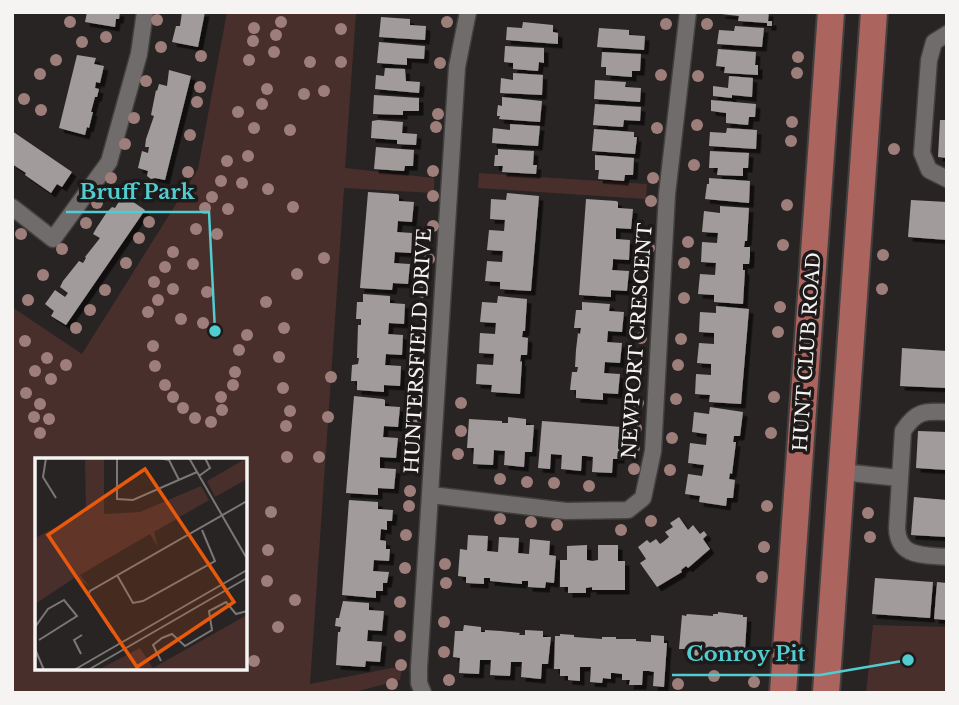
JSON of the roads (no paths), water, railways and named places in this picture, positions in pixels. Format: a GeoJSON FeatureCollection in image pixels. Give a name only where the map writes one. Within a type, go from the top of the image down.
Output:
{"type":"FeatureCollection","features":[{"type":"Feature","properties":{"kind":"main road","name":"HUNT CLUB ROAD"},"geometry":{"type":"LineString","coordinates":[[783,693],[831,12]]}},
{"type":"Feature","properties":{"kind":"main road"},"geometry":{"type":"LineString","coordinates":[[826,693],[874,12]]}},
{"type":"Feature","properties":{"kind":"street"},"geometry":{"type":"LineString","coordinates":[[12,206],[53,239],[109,162],[139,54],[145,12]]}},
{"type":"Feature","properties":{"kind":"street","name":"HUNTERSFIELD DRIVE"},"geometry":{"type":"LineString","coordinates":[[423,693],[419,683],[419,668],[457,67],[468,12]]}},
{"type":"Feature","properties":{"kind":"street","name":"NEWPORT CRESCENT"},"geometry":{"type":"LineString","coordinates":[[431,495],[566,511],[628,510],[643,498],[653,451],[667,194],[688,12]]}},
{"type":"Feature","properties":{"kind":"street"},"geometry":{"type":"LineString","coordinates":[[947,34],[934,42],[929,60],[922,153],[929,170],[947,179]]}},
{"type":"Feature","properties":{"kind":"street"},"geometry":{"type":"LineString","coordinates":[[947,412],[928,411],[911,418],[903,431],[897,538],[909,552],[947,557]]}},
{"type":"Feature","properties":{"kind":"street"},"geometry":{"type":"LineString","coordinates":[[842,472],[899,478]]}},
{"type":"Feature","properties":{"kind":"place","name":"Bruff Park"},"geometry":{"type":"Point","coordinates":[215,331]}},
{"type":"Feature","properties":{"kind":"place","name":"Conroy Pit"},"geometry":{"type":"Point","coordinates":[908,660]}}]}
